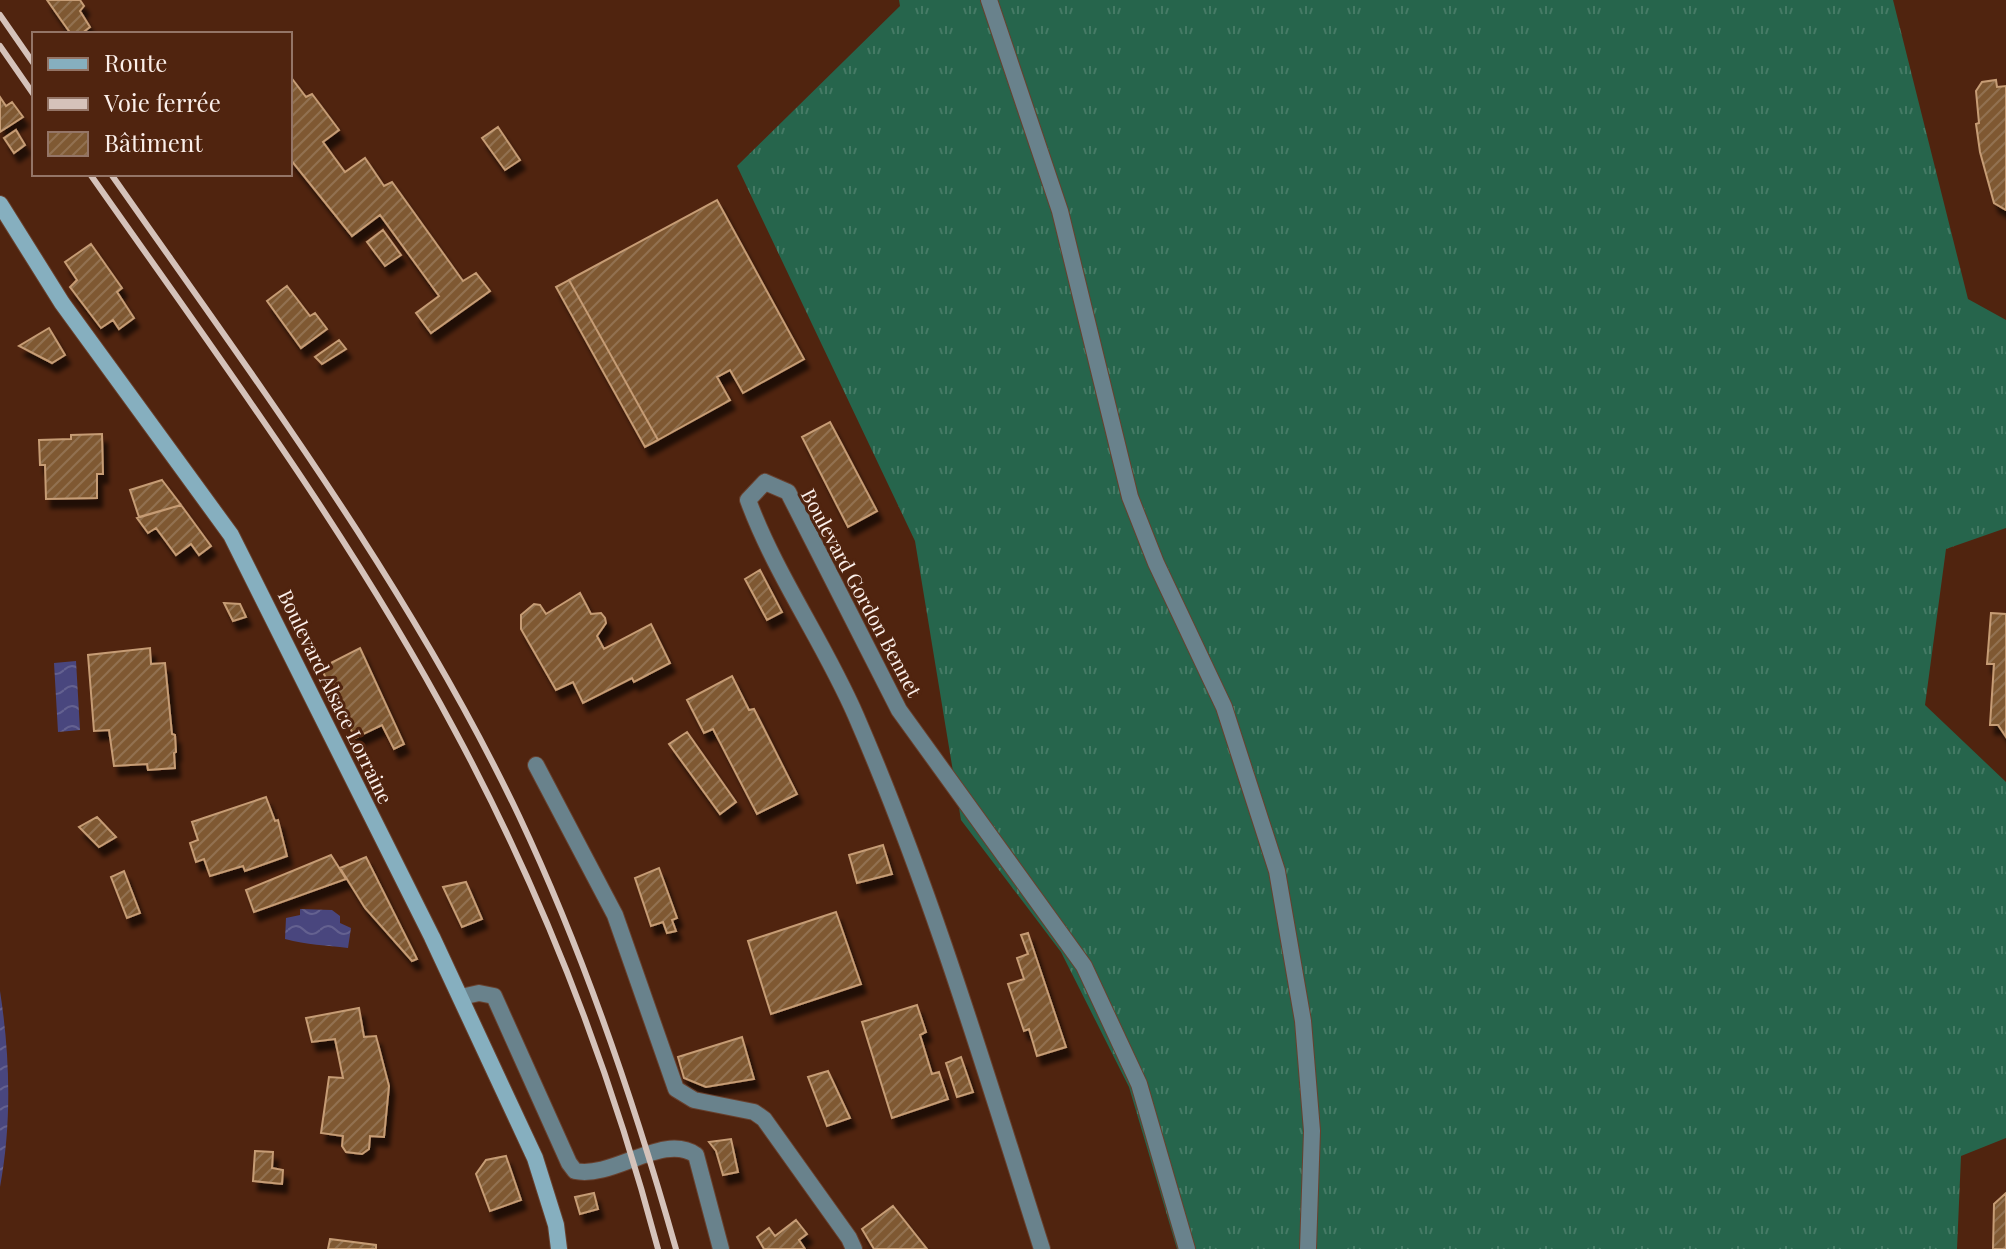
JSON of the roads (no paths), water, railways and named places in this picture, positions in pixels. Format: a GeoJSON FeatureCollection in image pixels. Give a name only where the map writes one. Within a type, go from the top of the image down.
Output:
{"type":"FeatureCollection","features":[{"type":"Feature","properties":{"kind":"main road","name":"Boulevard Alsace Lorraine"},"geometry":{"type":"LineString","coordinates":[[0,204],[62,303],[231,535],[461,997],[535,1158],[556,1225],[559,1249]]}},
{"type":"Feature","properties":{"kind":"street"},"geometry":{"type":"LineString","coordinates":[[989,0],[1060,211],[1130,497],[1156,563],[1224,707],[1277,871],[1306,1052],[1312,1131],[1308,1249]]}},
{"type":"Feature","properties":{"kind":"street","name":"Boulevard Gordon Bennet"},"geometry":{"type":"LineString","coordinates":[[1042,1249],[968,1022],[893,810],[855,714],[761,535],[748,500],[765,482],[788,492],[899,710],[1084,966],[1139,1084],[1187,1249]]}},
{"type":"Feature","properties":{"kind":"street"},"geometry":{"type":"LineString","coordinates":[[536,765],[615,915],[676,1089],[694,1100],[754,1112],[764,1119],[854,1249]]}},
{"type":"Feature","properties":{"kind":"street"},"geometry":{"type":"LineString","coordinates":[[461,997],[479,993],[494,996],[575,1171],[594,1172],[670,1148],[689,1150],[696,1155],[721,1249]]}},
{"type":"Feature","properties":{"kind":"water"},"geometry":{"type":"Polygon","coordinates":[[[76,661],[80,730],[58,732],[54,663],[76,661]]]}},
{"type":"Feature","properties":{"kind":"water"},"geometry":{"type":"Polygon","coordinates":[[[300,909],[332,910],[340,916],[340,923],[351,928],[348,948],[285,939],[286,918],[300,915],[300,909]]]}},
{"type":"Feature","properties":{"kind":"water"},"geometry":{"type":"Polygon","coordinates":[[[0,991],[8,1089],[0,1187],[0,991]]]}},
{"type":"Feature","properties":{"kind":"railway"},"geometry":{"type":"LineString","coordinates":[[0,15],[32,61]]}},
{"type":"Feature","properties":{"kind":"railway"},"geometry":{"type":"LineString","coordinates":[[0,46],[32,92]]}},
{"type":"Feature","properties":{"kind":"railway"},"geometry":{"type":"LineString","coordinates":[[91,176],[327,515],[454,729],[517,854],[571,983],[618,1115],[658,1249]]}},
{"type":"Feature","properties":{"kind":"railway"},"geometry":{"type":"LineString","coordinates":[[112,176],[328,487],[430,648],[476,731],[519,816],[587,976],[643,1139],[676,1249]]}}]}
